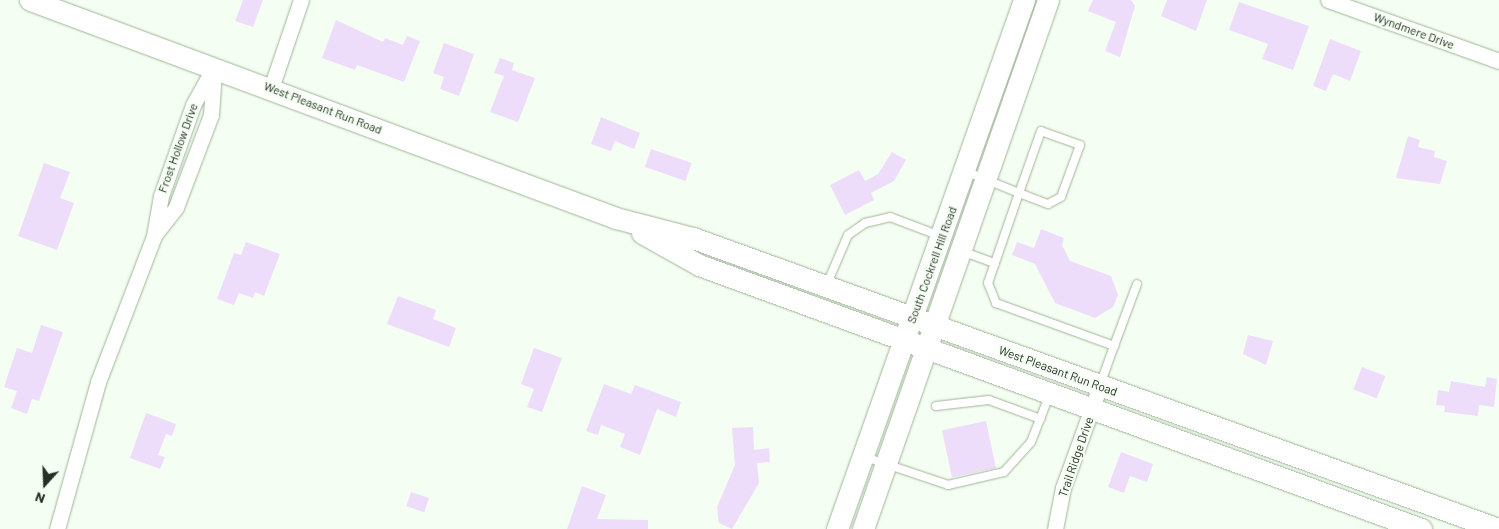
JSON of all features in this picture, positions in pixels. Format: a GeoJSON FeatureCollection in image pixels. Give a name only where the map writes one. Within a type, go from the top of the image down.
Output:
{"type":"FeatureCollection","features":[{"type":"Feature","properties":{"kind":"main road","name":"West Pleasant Run Road"},"geometry":{"type":"LineString","coordinates":[[30,0],[271,88],[616,218],[692,238],[1498,529]]}},
{"type":"Feature","properties":{"kind":"main road","name":"South Cockrell Hill Road"},"geometry":{"type":"LineString","coordinates":[[837,529],[942,237],[1024,0]]}},
{"type":"Feature","properties":{"kind":"main road","name":"South Cockrell Hill Road"},"geometry":{"type":"LineString","coordinates":[[864,529],[989,181],[1048,0]]}},
{"type":"Feature","properties":{"kind":"main road","name":"West Pleasant Run Road"},"geometry":{"type":"LineString","coordinates":[[616,218],[700,265],[928,352],[1421,529]]}},
{"type":"Feature","properties":{"kind":"street"},"geometry":{"type":"LineString","coordinates":[[271,88],[301,0]]}},
{"type":"Feature","properties":{"kind":"street","name":"Wyndmere Drive"},"geometry":{"type":"LineString","coordinates":[[1328,0],[1499,61]]}},
{"type":"Feature","properties":{"kind":"street","name":"Frost Hollow Drive"},"geometry":{"type":"LineString","coordinates":[[154,236],[176,207],[211,115],[214,67]]}},
{"type":"Feature","properties":{"kind":"street","name":"Frost Hollow Drive"},"geometry":{"type":"LineString","coordinates":[[57,529],[98,382],[154,236],[161,196],[193,104],[214,67]]}},
{"type":"Feature","properties":{"kind":"street","name":"Trail Ridge Drive"},"geometry":{"type":"LineString","coordinates":[[1055,529],[1063,488],[1100,386]]}},
{"type":"Feature","properties":{"kind":"lane"},"geometry":{"type":"LineString","coordinates":[[965,171],[1019,193],[1048,204],[1062,197],[1080,144],[1041,131],[1019,193],[988,283],[996,303],[1114,346]]}},
{"type":"Feature","properties":{"kind":"lane"},"geometry":{"type":"LineString","coordinates":[[826,286],[848,235],[864,223],[890,217],[942,237]]}},
{"type":"Feature","properties":{"kind":"lane"},"geometry":{"type":"LineString","coordinates":[[964,252],[995,263]]}},
{"type":"Feature","properties":{"kind":"lane"},"geometry":{"type":"LineString","coordinates":[[1100,386],[1137,284]]}},
{"type":"Feature","properties":{"kind":"lane"},"geometry":{"type":"LineString","coordinates":[[863,457],[948,485],[1004,472],[1031,442],[1049,396]]}},
{"type":"Feature","properties":{"kind":"lane"},"geometry":{"type":"LineString","coordinates":[[936,406],[989,400],[1040,419]]}},
{"type":"Feature","properties":{"kind":"building"},"geometry":{"type":"Polygon","coordinates":[[[243,0],[263,0],[253,27],[235,21],[243,0]]]}},
{"type":"Feature","properties":{"kind":"building"},"geometry":{"type":"Polygon","coordinates":[[[1093,0],[1131,0],[1135,6],[1120,57],[1105,51],[1116,22],[1088,11],[1093,0]]]}},
{"type":"Feature","properties":{"kind":"building"},"geometry":{"type":"Polygon","coordinates":[[[1167,0],[1207,0],[1196,31],[1161,16],[1167,0]]]}},
{"type":"Feature","properties":{"kind":"building"},"geometry":{"type":"Polygon","coordinates":[[[1239,2],[1309,26],[1293,70],[1262,59],[1268,44],[1229,30],[1239,2]]]}},
{"type":"Feature","properties":{"kind":"building"},"geometry":{"type":"Polygon","coordinates":[[[336,20],[383,42],[385,38],[403,45],[407,36],[420,41],[404,82],[357,65],[355,70],[322,58],[336,20]]]}},
{"type":"Feature","properties":{"kind":"building"},"geometry":{"type":"Polygon","coordinates":[[[1330,39],[1361,51],[1350,81],[1333,74],[1326,91],[1313,86],[1330,39]]]}},
{"type":"Feature","properties":{"kind":"building"},"geometry":{"type":"Polygon","coordinates":[[[444,43],[474,54],[459,96],[440,89],[444,77],[433,73],[444,43]]]}},
{"type":"Feature","properties":{"kind":"building"},"geometry":{"type":"Polygon","coordinates":[[[500,58],[514,63],[512,70],[535,78],[518,122],[490,112],[504,76],[494,73],[500,58]]]}},
{"type":"Feature","properties":{"kind":"building"},"geometry":{"type":"Polygon","coordinates":[[[601,117],[640,133],[634,149],[615,141],[611,151],[591,144],[601,117]]]}},
{"type":"Feature","properties":{"kind":"building"},"geometry":{"type":"Polygon","coordinates":[[[1408,136],[1420,140],[1418,147],[1435,151],[1434,157],[1447,161],[1440,184],[1396,178],[1408,136]]]}},
{"type":"Feature","properties":{"kind":"building"},"geometry":{"type":"Polygon","coordinates":[[[651,149],[692,163],[685,181],[645,167],[651,149]]]}},
{"type":"Feature","properties":{"kind":"building"},"geometry":{"type":"Polygon","coordinates":[[[892,152],[906,160],[894,181],[871,193],[874,200],[845,215],[830,185],[859,170],[865,181],[878,174],[892,152]]]}},
{"type":"Feature","properties":{"kind":"building"},"geometry":{"type":"Polygon","coordinates":[[[44,163],[70,172],[60,198],[74,203],[57,250],[18,236],[44,163]]]}},
{"type":"Feature","properties":{"kind":"building"},"geometry":{"type":"Polygon","coordinates":[[[1041,229],[1064,238],[1062,245],[1070,261],[1111,276],[1118,295],[1113,307],[1095,318],[1055,303],[1035,264],[1012,255],[1017,242],[1034,248],[1041,229]]]}},
{"type":"Feature","properties":{"kind":"building"},"geometry":{"type":"Polygon","coordinates":[[[246,242],[280,254],[264,296],[255,292],[253,298],[239,293],[234,305],[217,299],[234,253],[241,255],[246,242]]]}},
{"type":"Feature","properties":{"kind":"building"},"geometry":{"type":"Polygon","coordinates":[[[398,296],[436,310],[433,319],[456,328],[449,347],[387,324],[398,296]]]}},
{"type":"Feature","properties":{"kind":"building"},"geometry":{"type":"Polygon","coordinates":[[[41,325],[63,332],[39,401],[32,399],[27,414],[11,408],[17,391],[4,387],[17,348],[32,353],[41,325]]]}},
{"type":"Feature","properties":{"kind":"building"},"geometry":{"type":"Polygon","coordinates":[[[1248,335],[1273,341],[1266,365],[1243,354],[1248,335]]]}},
{"type":"Feature","properties":{"kind":"building"},"geometry":{"type":"Polygon","coordinates":[[[534,348],[562,358],[542,412],[527,407],[534,389],[521,384],[534,348]]]}},
{"type":"Feature","properties":{"kind":"building"},"geometry":{"type":"Polygon","coordinates":[[[1362,367],[1385,376],[1377,398],[1353,389],[1362,367]]]}},
{"type":"Feature","properties":{"kind":"building"},"geometry":{"type":"Polygon","coordinates":[[[1487,377],[1497,379],[1494,407],[1479,405],[1478,416],[1444,412],[1445,406],[1436,405],[1438,390],[1449,392],[1451,381],[1485,387],[1487,377]]]}},
{"type":"Feature","properties":{"kind":"building"},"geometry":{"type":"Polygon","coordinates":[[[604,384],[631,394],[635,385],[681,402],[676,417],[657,409],[640,455],[620,447],[625,434],[601,425],[598,435],[586,431],[604,384]]]}},
{"type":"Feature","properties":{"kind":"building"},"geometry":{"type":"Polygon","coordinates":[[[146,413],[176,424],[172,436],[166,434],[158,455],[165,457],[160,469],[130,458],[146,413]]]}},
{"type":"Feature","properties":{"kind":"building"},"geometry":{"type":"Polygon","coordinates":[[[986,421],[996,468],[952,477],[942,430],[986,421]]]}},
{"type":"Feature","properties":{"kind":"building"},"geometry":{"type":"Polygon","coordinates":[[[753,427],[754,450],[769,448],[770,462],[757,463],[759,483],[732,529],[719,523],[717,507],[735,465],[732,428],[753,427]]]}},
{"type":"Feature","properties":{"kind":"building"},"geometry":{"type":"Polygon","coordinates":[[[1121,452],[1153,464],[1147,482],[1130,476],[1124,493],[1108,487],[1121,452]]]}},
{"type":"Feature","properties":{"kind":"building"},"geometry":{"type":"Polygon","coordinates":[[[582,486],[606,495],[597,519],[648,520],[648,529],[567,529],[582,486]]]}},
{"type":"Feature","properties":{"kind":"building"},"geometry":{"type":"Polygon","coordinates":[[[411,492],[429,498],[424,512],[406,506],[411,492]]]}}]}
